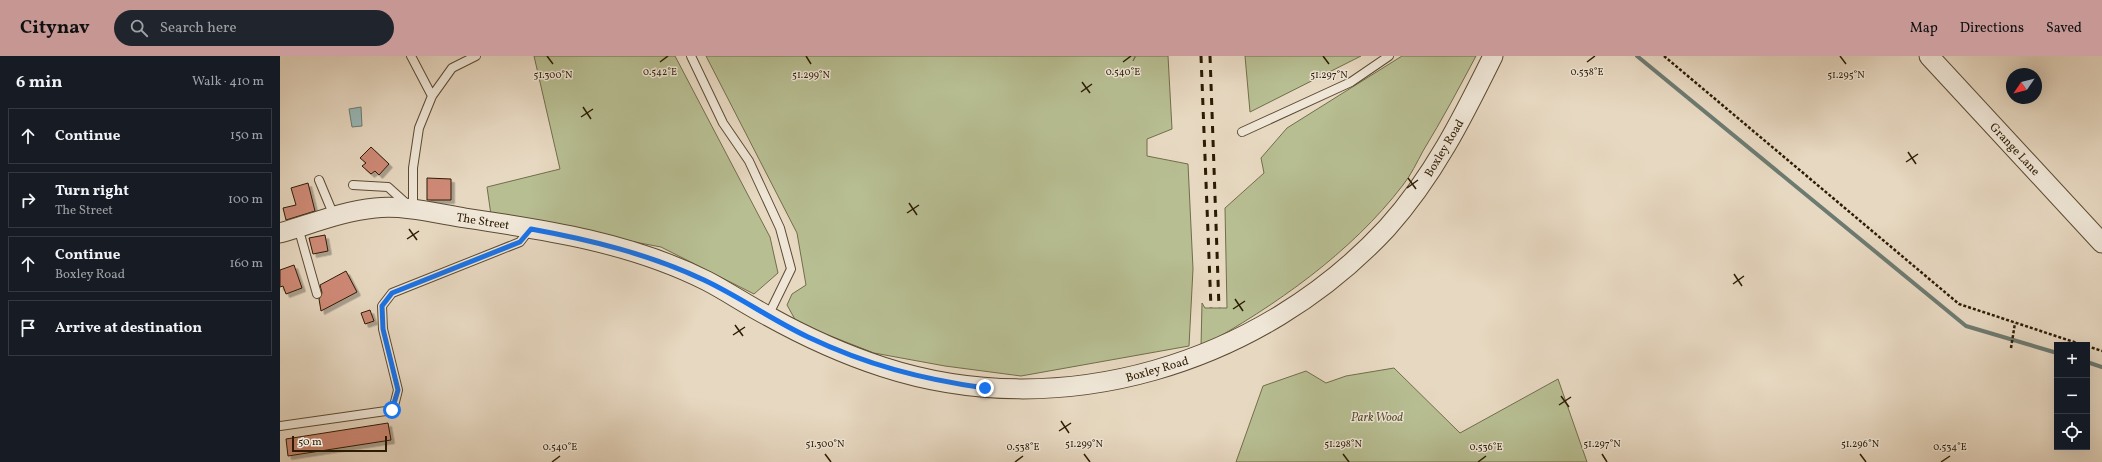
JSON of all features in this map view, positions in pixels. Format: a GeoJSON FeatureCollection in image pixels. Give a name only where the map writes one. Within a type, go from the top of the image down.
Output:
{"type":"FeatureCollection","features":[{"type":"Feature","properties":{"kind":"street","name":"Boxley Road"},"geometry":{"type":"LineString","coordinates":[[705,280],[808,337],[885,368],[923,378],[985,388],[1032,388],[1093,384],[1181,364],[1216,349],[1270,322],[1345,269],[1369,246],[1408,202],[1439,159],[1493,56]]}},
{"type":"Feature","properties":{"kind":"street","name":"Grange Lane"},"geometry":{"type":"LineString","coordinates":[[1929,56],[2102,243]]}},
{"type":"Feature","properties":{"kind":"street","name":"The Street"},"geometry":{"type":"LineString","coordinates":[[280,233],[355,211],[377,208],[413,210],[580,238],[632,252],[705,280]]}},
{"type":"Feature","properties":{"kind":"lane"},"geometry":{"type":"LineString","coordinates":[[411,56],[432,96]]}},
{"type":"Feature","properties":{"kind":"lane"},"geometry":{"type":"LineString","coordinates":[[413,210],[413,168],[418,128],[432,96],[452,68],[476,56]]}},
{"type":"Feature","properties":{"kind":"lane"},"geometry":{"type":"LineString","coordinates":[[691,56],[722,123],[749,161],[780,228],[791,269],[768,316]]}},
{"type":"Feature","properties":{"kind":"lane"},"geometry":{"type":"LineString","coordinates":[[1242,132],[1351,82],[1389,56]]}},
{"type":"Feature","properties":{"kind":"lane"},"geometry":{"type":"LineString","coordinates":[[319,180],[334,217]]}},
{"type":"Feature","properties":{"kind":"lane"},"geometry":{"type":"LineString","coordinates":[[353,185],[388,188],[413,210]]}},
{"type":"Feature","properties":{"kind":"lane"},"geometry":{"type":"LineString","coordinates":[[298,227],[317,294]]}},
{"type":"Feature","properties":{"kind":"lane"},"geometry":{"type":"LineString","coordinates":[[280,426],[392,410],[398,390],[383,329],[382,306],[392,293],[520,242],[531,229]]}},
{"type":"Feature","properties":{"kind":"path"},"geometry":{"type":"LineString","coordinates":[[1664,56],[1959,304],[2073,342]]}},
{"type":"Feature","properties":{"kind":"path"},"geometry":{"type":"LineString","coordinates":[[2011,348],[2015,323]]}},
{"type":"Feature","properties":{"kind":"path"},"geometry":{"type":"LineString","coordinates":[[2090,347],[2102,351]]}},
{"type":"Feature","properties":{"kind":"green space"},"geometry":{"type":"Polygon","coordinates":[[[534,56],[675,56],[770,237],[778,273],[754,294],[661,247],[491,215],[487,187],[560,169],[534,56]]]}},
{"type":"Feature","properties":{"kind":"green space"},"geometry":{"type":"Polygon","coordinates":[[[706,56],[1135,56],[1133,61],[1136,56],[1168,56],[1172,129],[1147,139],[1147,156],[1188,164],[1193,269],[1189,346],[1021,376],[945,366],[874,353],[797,323],[787,305],[792,294],[806,285],[797,233],[706,56]]]}},
{"type":"Feature","properties":{"kind":"green space"},"geometry":{"type":"Polygon","coordinates":[[[1245,56],[1361,56],[1250,112],[1245,56]]]}},
{"type":"Feature","properties":{"kind":"green space"},"geometry":{"type":"Polygon","coordinates":[[[1402,56],[1476,56],[1444,116],[1406,181],[1382,210],[1336,255],[1284,296],[1201,347],[1202,303],[1205,308],[1227,308],[1225,208],[1264,173],[1261,158],[1287,128],[1402,56]]]}},
{"type":"Feature","properties":{"kind":"green space","name":"Park Wood"},"geometry":{"type":"Polygon","coordinates":[[[1394,368],[1460,433],[1558,379],[1587,462],[1236,462],[1263,386],[1306,371],[1326,383],[1346,376],[1394,368]]]}},
{"type":"Feature","properties":{"kind":"water"},"geometry":{"type":"Polygon","coordinates":[[[361,107],[362,126],[352,127],[349,109],[361,107]]]}},
{"type":"Feature","properties":{"kind":"building"},"geometry":{"type":"Polygon","coordinates":[[[371,147],[389,164],[379,175],[375,171],[371,174],[362,166],[366,163],[360,158],[371,147]]]}},
{"type":"Feature","properties":{"kind":"building"},"geometry":{"type":"Polygon","coordinates":[[[427,178],[451,179],[451,200],[427,200],[427,178]]]}},
{"type":"Feature","properties":{"kind":"building"},"geometry":{"type":"Polygon","coordinates":[[[308,183],[315,211],[286,220],[283,208],[296,205],[291,188],[308,183]]]}},
{"type":"Feature","properties":{"kind":"building"},"geometry":{"type":"Polygon","coordinates":[[[325,235],[328,251],[313,254],[309,238],[325,235]]]}},
{"type":"Feature","properties":{"kind":"building"},"geometry":{"type":"Polygon","coordinates":[[[294,265],[302,288],[286,294],[283,286],[280,287],[280,270],[294,265]]]}},
{"type":"Feature","properties":{"kind":"building"},"geometry":{"type":"Polygon","coordinates":[[[346,271],[357,292],[321,311],[319,299],[322,293],[320,285],[346,271]]]}},
{"type":"Feature","properties":{"kind":"building"},"geometry":{"type":"Polygon","coordinates":[[[370,310],[374,321],[365,324],[361,313],[370,310]]]}},
{"type":"Feature","properties":{"kind":"building"},"geometry":{"type":"Polygon","coordinates":[[[388,423],[391,440],[288,456],[286,439],[388,423]]]}},
{"type":"Feature","properties":{"kind":"waterway"},"geometry":{"type":"LineString","coordinates":[[1637,56],[1966,326],[2054,352]]}},
{"type":"Feature","properties":{"kind":"waterway"},"geometry":{"type":"LineString","coordinates":[[2090,363],[2102,367]]}},
{"type":"Feature","properties":{"kind":"railway"},"geometry":{"type":"LineString","coordinates":[[1201,56],[1211,308]]}},
{"type":"Feature","properties":{"kind":"railway"},"geometry":{"type":"LineString","coordinates":[[1210,56],[1219,308]]}},
{"type":"Feature","properties":{"kind":"route"},"geometry":{"type":"LineString","coordinates":[[392,410],[398,390],[383,329],[382,306],[392,293],[520,242],[531,229],[605,244],[664,263],[705,280],[808,337],[859,359],[885,368],[923,378],[985,388]]}}]}
